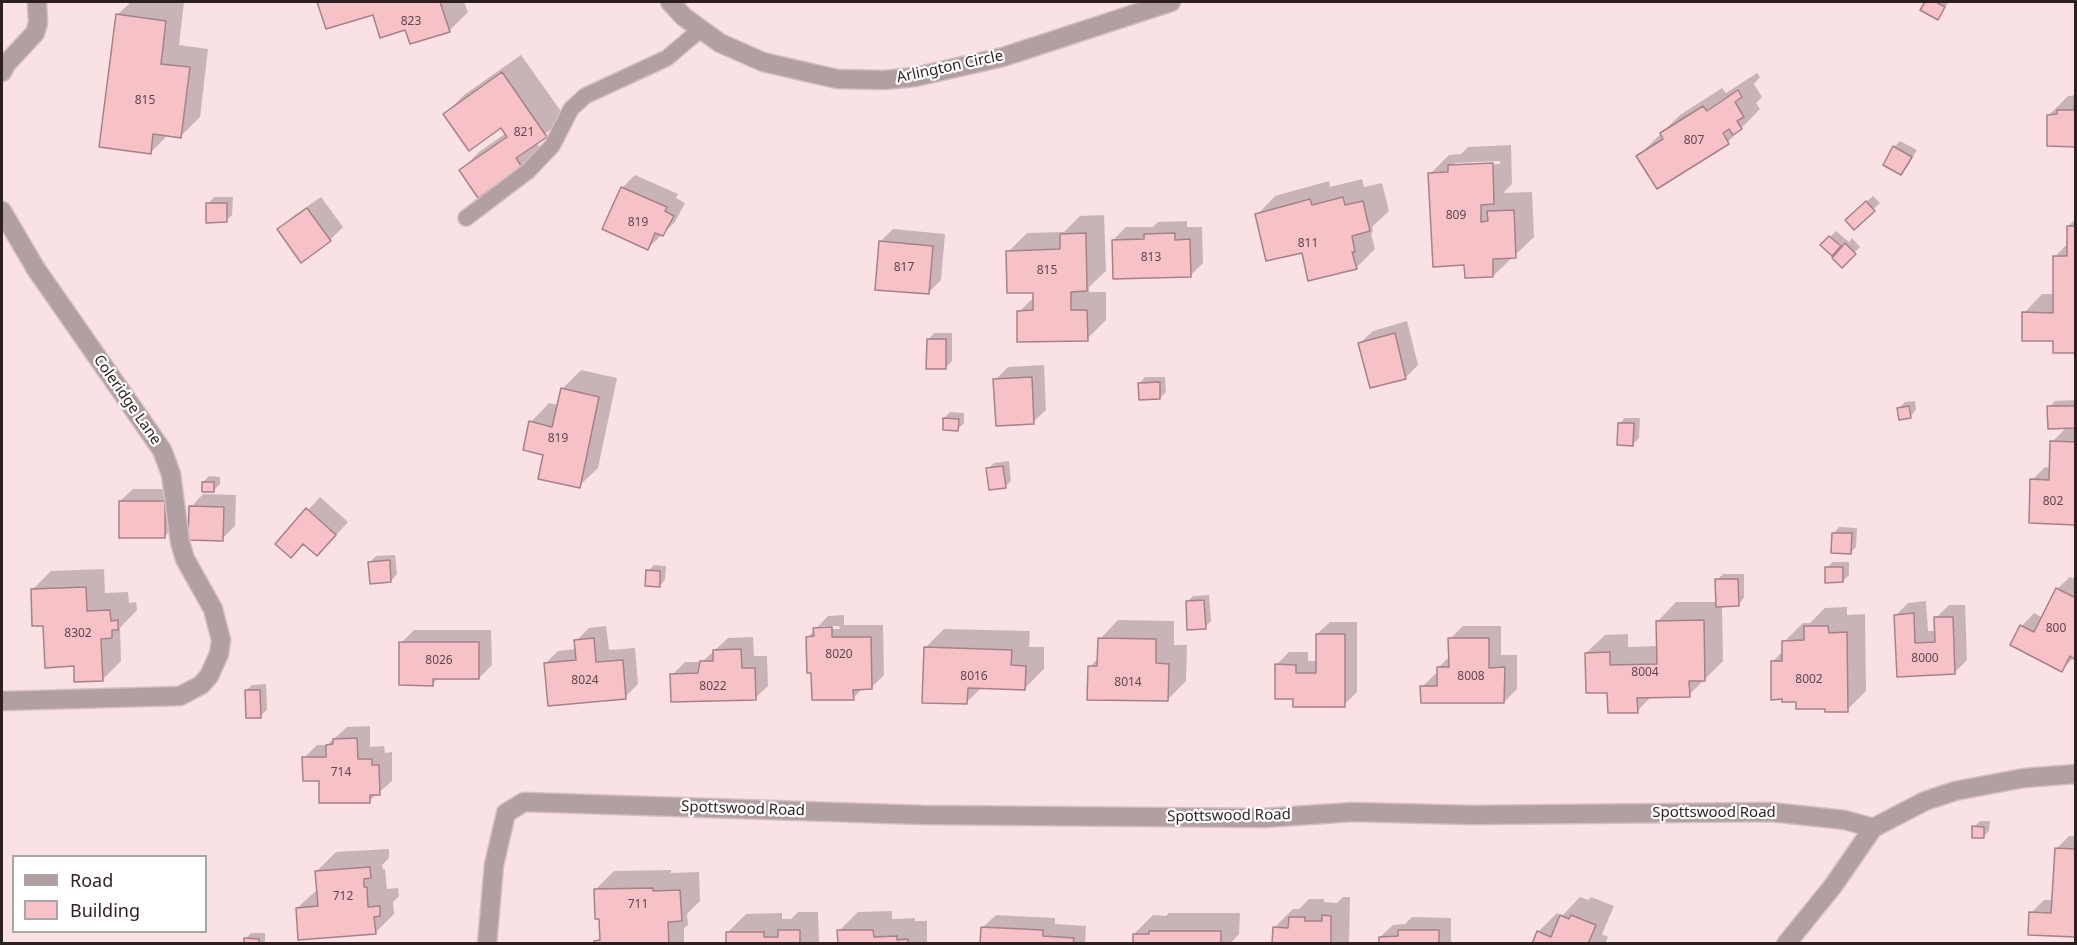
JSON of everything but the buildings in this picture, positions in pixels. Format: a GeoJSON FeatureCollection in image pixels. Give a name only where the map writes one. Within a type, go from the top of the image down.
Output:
{"type":"FeatureCollection","features":[{"type":"Feature","properties":{"kind":"street"},"geometry":{"type":"LineString","coordinates":[[2,72],[6,64],[34,33],[38,23],[37,2]]}},
{"type":"Feature","properties":{"kind":"street","name":"Arlington Circle"},"geometry":{"type":"LineString","coordinates":[[670,2],[684,17],[720,43],[763,62],[837,79],[884,80],[915,77],[1003,57],[1171,2]]}},
{"type":"Feature","properties":{"kind":"street","name":"Coleridge Lane"},"geometry":{"type":"LineString","coordinates":[[2,211],[36,269],[162,450],[171,474],[180,542],[185,559],[213,609],[221,640],[219,654],[209,676],[201,685],[180,696],[2,701]]}},
{"type":"Feature","properties":{"kind":"street"},"geometry":{"type":"LineString","coordinates":[[1786,944],[1833,886],[1873,828],[1925,801],[1955,791],[2024,778],[2076,774]]}},
{"type":"Feature","properties":{"kind":"street","name":"Spottswood Road"},"geometry":{"type":"LineString","coordinates":[[487,944],[494,865],[506,813],[524,802],[959,815],[1264,818],[1353,812],[1471,814],[1771,812],[1845,820],[1873,828]]}},
{"type":"Feature","properties":{"kind":"lane"},"geometry":{"type":"LineString","coordinates":[[466,218],[528,171],[552,146],[571,109],[585,96],[667,58],[701,29]]}}]}
